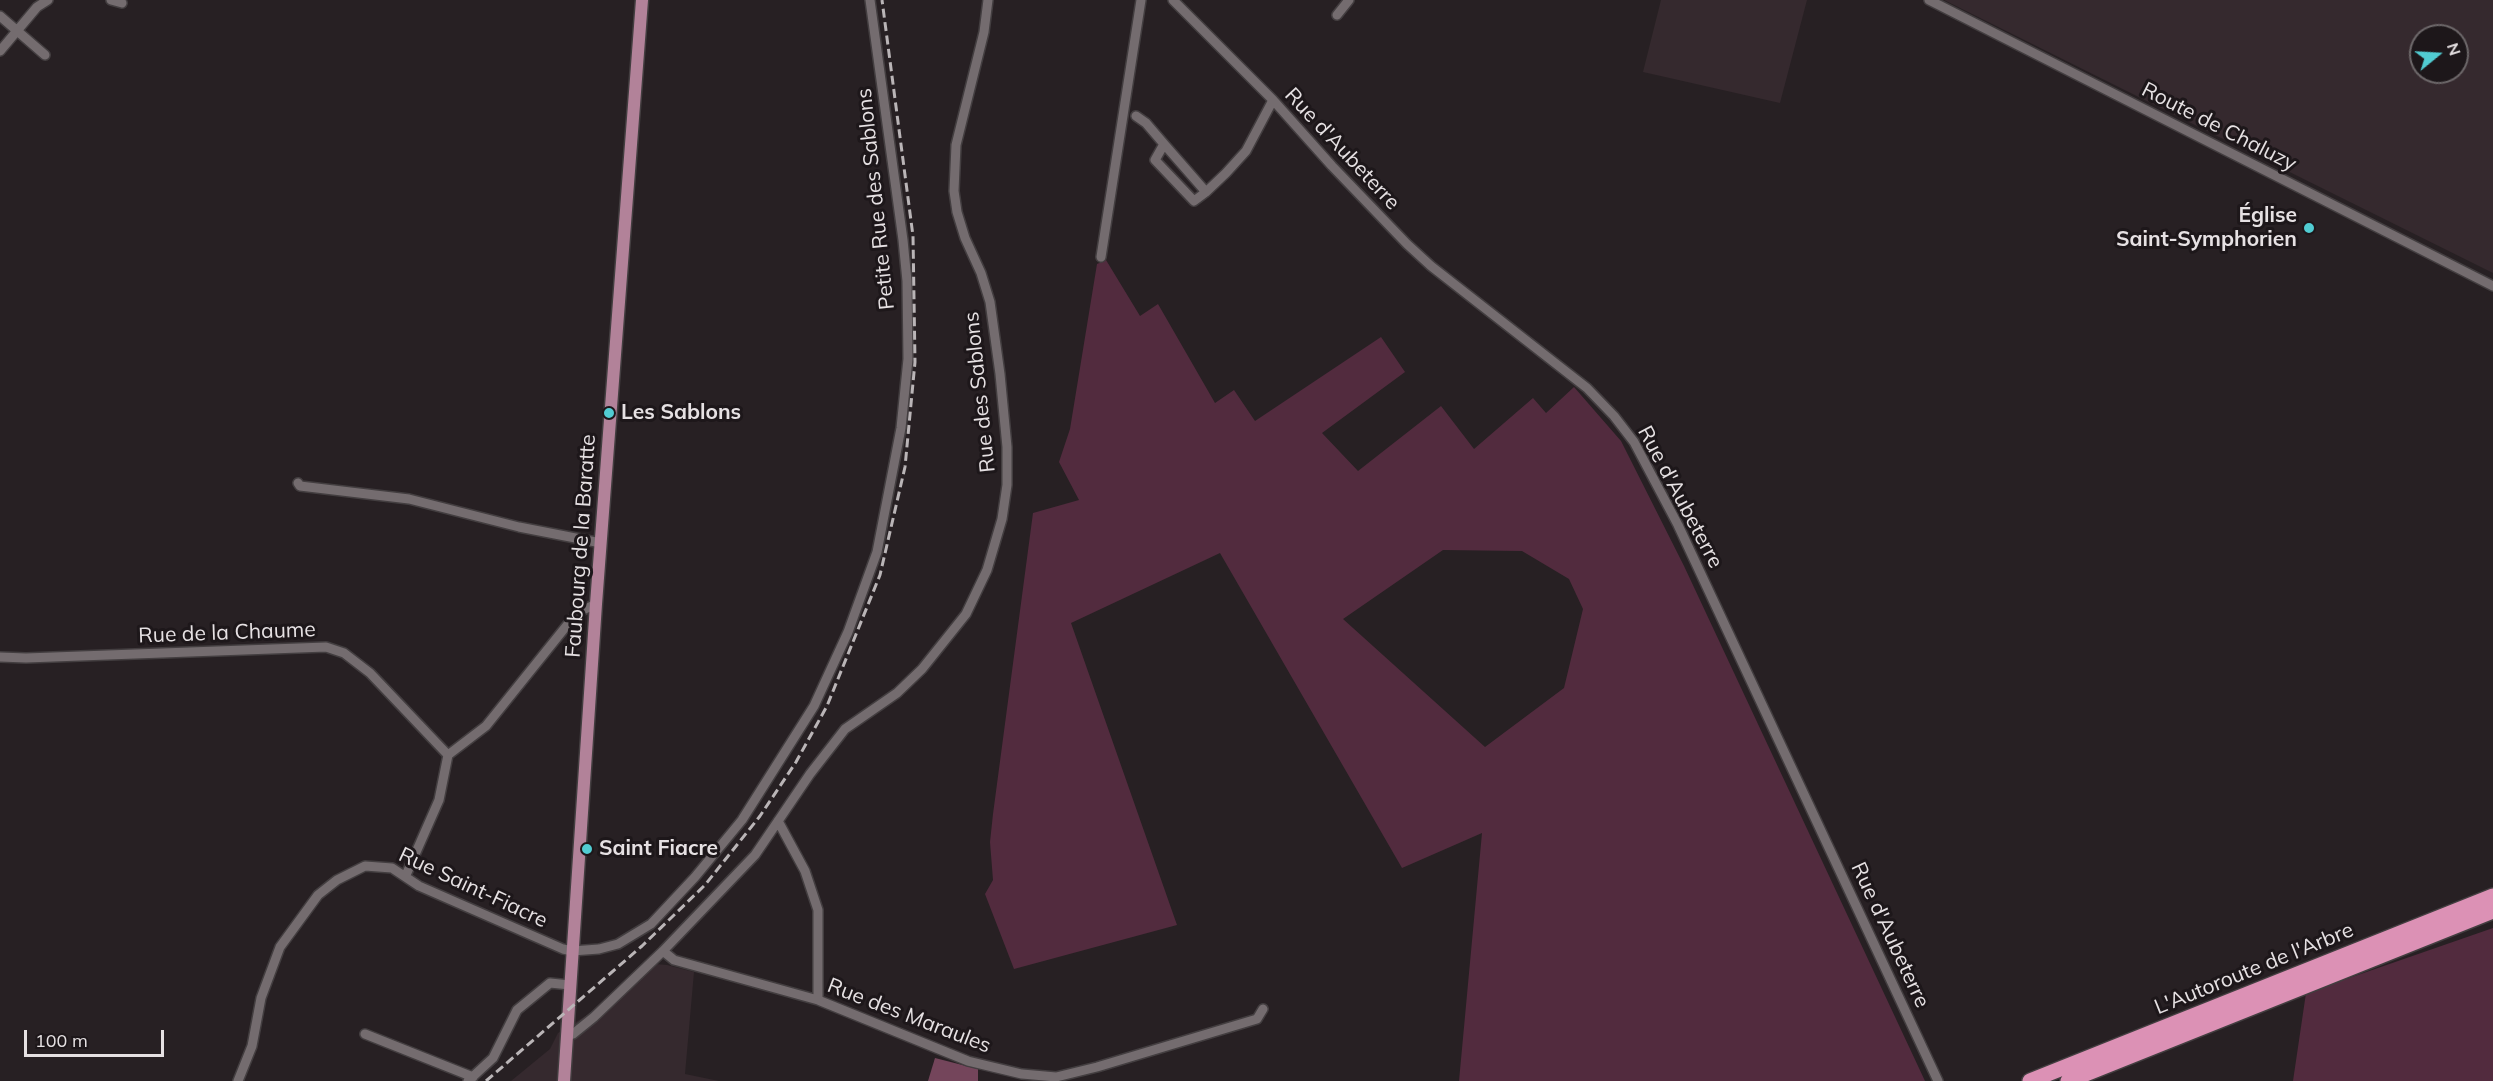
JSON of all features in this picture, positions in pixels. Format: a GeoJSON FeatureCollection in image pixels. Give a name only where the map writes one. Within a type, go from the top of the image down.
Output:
{"type":"FeatureCollection","features":[{"type":"Feature","properties":{"kind":"highway","name":"L'Autoroute de l'Arbre"},"geometry":{"type":"LineString","coordinates":[[2030,1081],[2493,896]]}},
{"type":"Feature","properties":{"kind":"highway","name":"L'Autoroute de l'Arbre"},"geometry":{"type":"LineString","coordinates":[[2068,1081],[2493,911]]}},
{"type":"Feature","properties":{"kind":"main road","name":"Faubourg de la Baratte"},"geometry":{"type":"LineString","coordinates":[[564,1081],[596,604],[642,0]]}},
{"type":"Feature","properties":{"kind":"street"},"geometry":{"type":"LineString","coordinates":[[0,51],[37,7],[48,0]]}},
{"type":"Feature","properties":{"kind":"street"},"geometry":{"type":"LineString","coordinates":[[111,0],[122,3]]}},
{"type":"Feature","properties":{"kind":"street","name":"Petite Rue des Sablons"},"geometry":{"type":"LineString","coordinates":[[572,951],[599,949],[618,944],[651,924],[695,878],[742,820],[814,706],[848,632],[877,552],[901,428],[908,358],[903,240],[870,0]]}},
{"type":"Feature","properties":{"kind":"street","name":"Rue des Sablons"},"geometry":{"type":"LineString","coordinates":[[663,951],[754,855],[810,774],[845,729],[897,693],[922,669],[966,614],[987,570],[1002,519],[1007,485],[1007,447],[990,302],[981,273],[965,238],[957,212],[954,191],[956,145],[984,32],[988,0]]}},
{"type":"Feature","properties":{"kind":"street"},"geometry":{"type":"LineString","coordinates":[[1101,257],[1141,0]]}},
{"type":"Feature","properties":{"kind":"street","name":"Rue d'Aubeterre"},"geometry":{"type":"LineString","coordinates":[[1173,0],[1273,100],[1407,244],[1431,266],[1587,388],[1614,416],[1634,442],[1678,525],[1938,1080]]}},
{"type":"Feature","properties":{"kind":"street"},"geometry":{"type":"LineString","coordinates":[[1337,15],[1349,0]]}},
{"type":"Feature","properties":{"kind":"street","name":"Route de Chaluzy"},"geometry":{"type":"LineString","coordinates":[[1929,0],[2493,285]]}},
{"type":"Feature","properties":{"kind":"street"},"geometry":{"type":"LineString","coordinates":[[0,16],[45,55]]}},
{"type":"Feature","properties":{"kind":"street"},"geometry":{"type":"LineString","coordinates":[[1164,144],[1155,160],[1194,201],[1206,192],[1245,152],[1273,100]]}},
{"type":"Feature","properties":{"kind":"street"},"geometry":{"type":"LineString","coordinates":[[1136,116],[1146,123],[1206,192]]}},
{"type":"Feature","properties":{"kind":"street"},"geometry":{"type":"LineString","coordinates":[[298,483],[300,486],[409,499],[519,527],[601,543]]}},
{"type":"Feature","properties":{"kind":"street"},"geometry":{"type":"LineString","coordinates":[[406,875],[439,800],[448,755],[486,726],[572,619],[583,610],[596,604]]}},
{"type":"Feature","properties":{"kind":"street","name":"Rue de la Chaume"},"geometry":{"type":"LineString","coordinates":[[0,657],[326,647],[344,653],[370,673],[448,755]]}},
{"type":"Feature","properties":{"kind":"street"},"geometry":{"type":"LineString","coordinates":[[778,821],[805,871],[818,910],[818,1000]]}},
{"type":"Feature","properties":{"kind":"street","name":"Rue Saint-Fiacre"},"geometry":{"type":"LineString","coordinates":[[238,1081],[252,1046],[261,998],[280,947],[318,895],[337,880],[365,866],[384,866],[406,875],[429,891],[572,951]]}},
{"type":"Feature","properties":{"kind":"street"},"geometry":{"type":"LineString","coordinates":[[567,1036],[573,1034],[594,1017],[663,951]]}},
{"type":"Feature","properties":{"kind":"street","name":"Rue des Maraules"},"geometry":{"type":"LineString","coordinates":[[663,951],[674,960],[818,1000],[968,1061],[1022,1074],[1056,1077],[1097,1067],[1257,1018],[1263,1009]]}},
{"type":"Feature","properties":{"kind":"street"},"geometry":{"type":"LineString","coordinates":[[365,1034],[471,1079],[497,1051],[517,1010],[550,983],[570,985]]}},
{"type":"Feature","properties":{"kind":"shaded area"},"geometry":{"type":"Polygon","coordinates":[[[1661,0],[1807,0],[1780,103],[1643,72],[1661,0]]]}},
{"type":"Feature","properties":{"kind":"shaded area"},"geometry":{"type":"Polygon","coordinates":[[[1944,0],[2493,0],[2493,273],[1944,0]]]}},
{"type":"Feature","properties":{"kind":"shaded area"},"geometry":{"type":"Polygon","coordinates":[[[1106,260],[1140,316],[1158,304],[1215,403],[1234,390],[1255,421],[1381,337],[1405,372],[1322,433],[1358,471],[1441,406],[1474,449],[1533,398],[1546,413],[1574,387],[1621,441],[1684,566],[1925,1081],[1459,1081],[1482,833],[1402,868],[1220,553],[1071,623],[1177,925],[1014,969],[985,894],[993,880],[990,842],[993,814],[1033,513],[1079,500],[1059,462],[1070,429],[1097,264],[1106,260]],[[1443,550],[1343,619],[1485,747],[1564,688],[1583,609],[1569,579],[1522,551],[1443,550]]]}},
{"type":"Feature","properties":{"kind":"shaded area"},"geometry":{"type":"Polygon","coordinates":[[[2493,928],[2493,1081],[2293,1081],[2306,993],[2493,928]]]}},
{"type":"Feature","properties":{"kind":"shaded area"},"geometry":{"type":"Polygon","coordinates":[[[643,963],[667,965],[694,972],[685,1074],[719,1081],[511,1081],[550,1049],[558,1033],[597,1009],[643,963]]]}},
{"type":"Feature","properties":{"kind":"shaded area"},"geometry":{"type":"Polygon","coordinates":[[[935,1058],[978,1069],[978,1081],[928,1081],[935,1058]]]}},
{"type":"Feature","properties":{"kind":"railway"},"geometry":{"type":"LineString","coordinates":[[486,1081],[642,946],[705,885],[760,816],[796,762],[827,706],[880,575],[905,467],[915,362],[913,236],[882,0]]}},
{"type":"Feature","properties":{"kind":"place","name":"Église Saint-Symphorien"},"geometry":{"type":"Point","coordinates":[2309,228]}},
{"type":"Feature","properties":{"kind":"place","name":"Les Sablons"},"geometry":{"type":"Point","coordinates":[609,413]}},
{"type":"Feature","properties":{"kind":"place","name":"Saint Fiacre"},"geometry":{"type":"Point","coordinates":[587,849]}}]}
